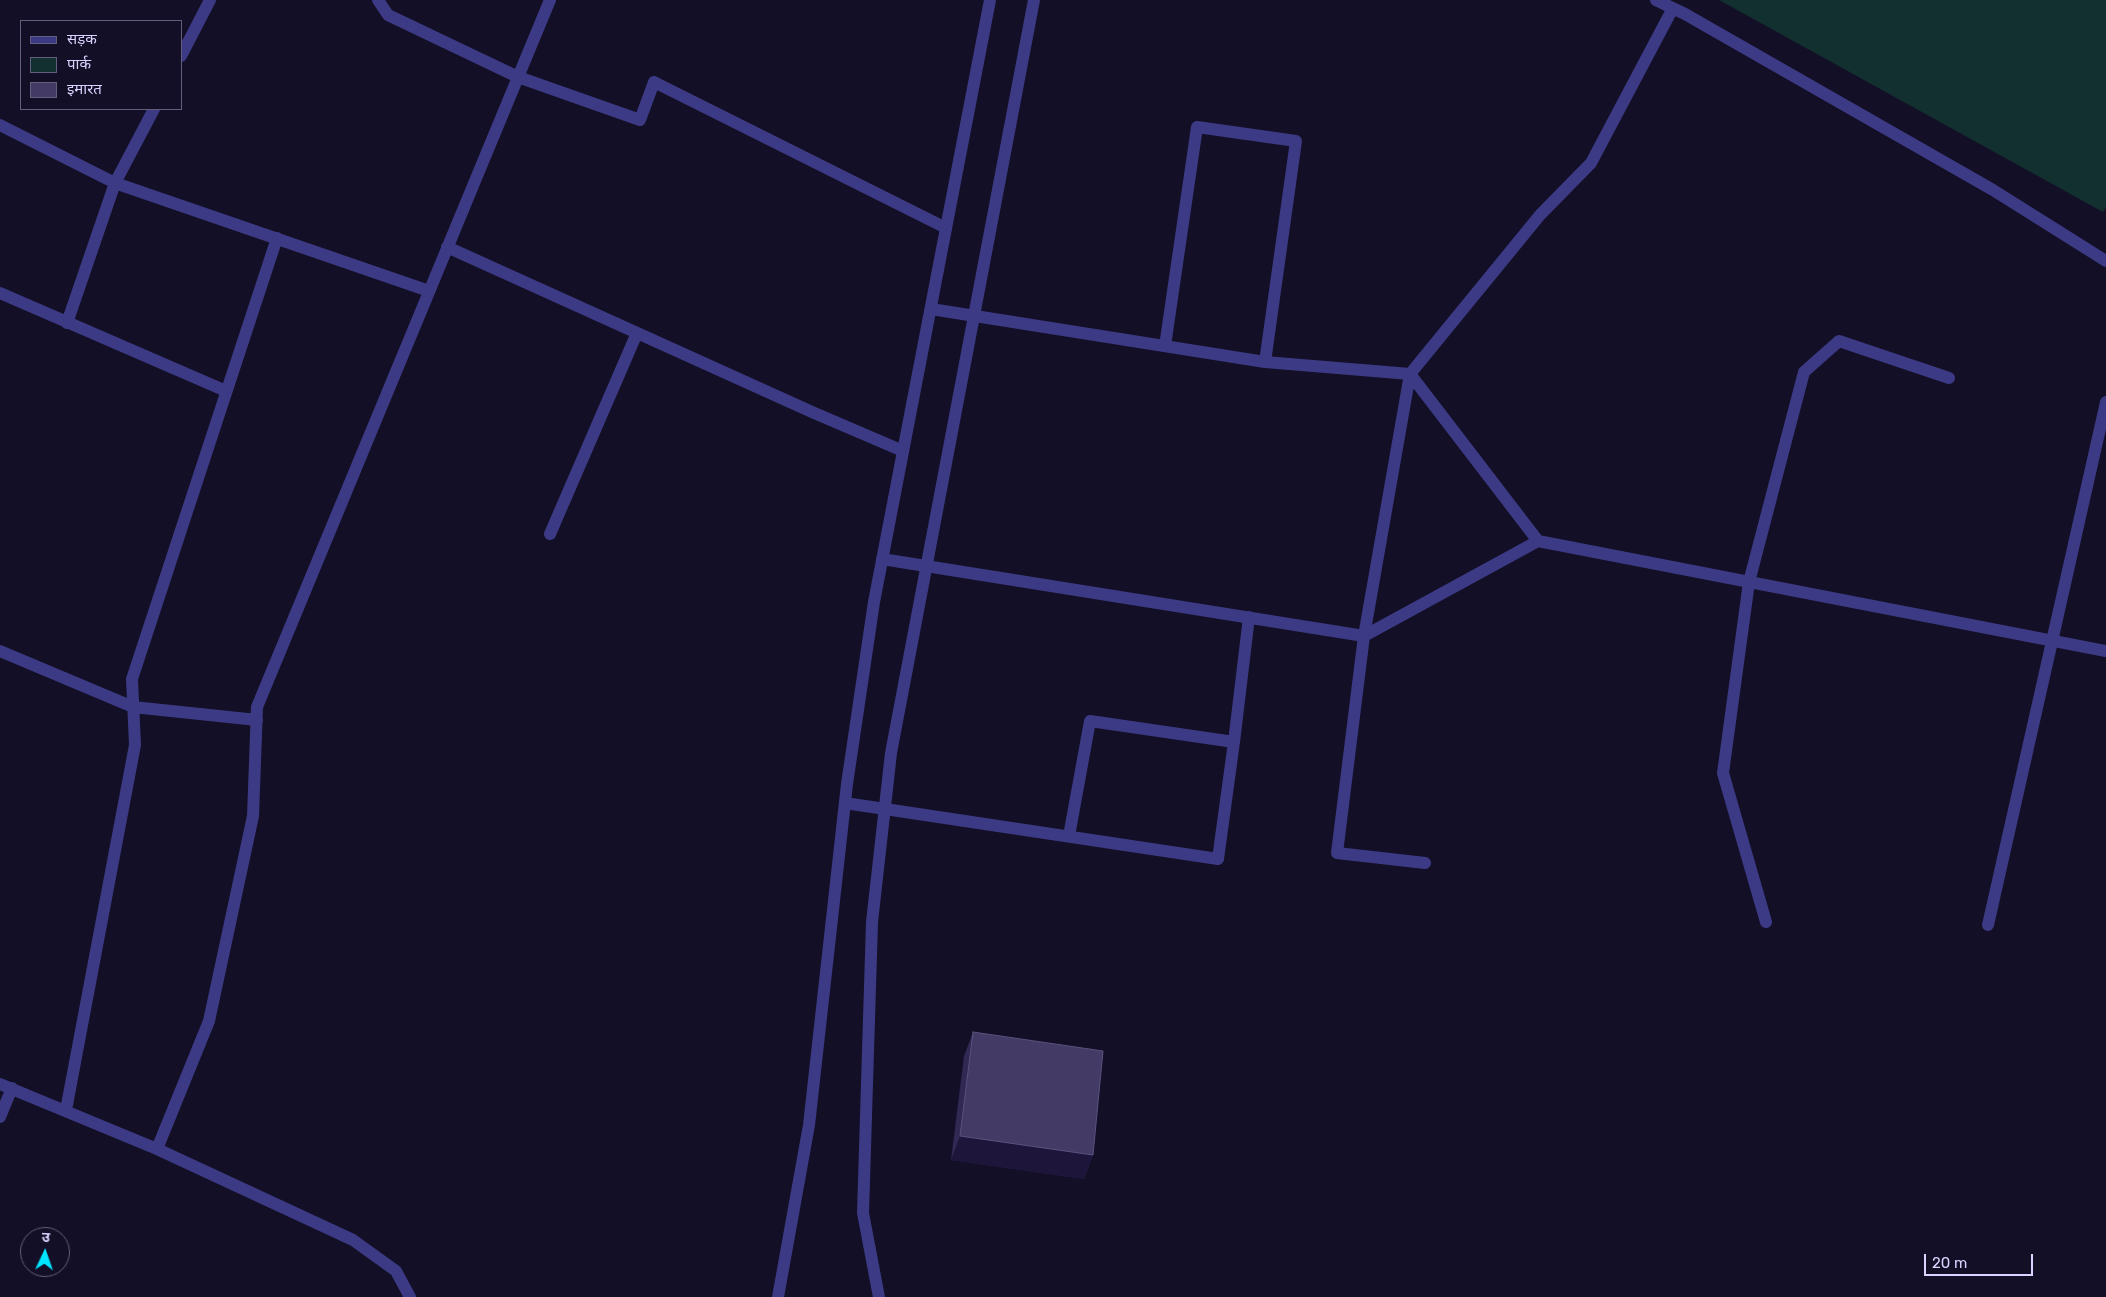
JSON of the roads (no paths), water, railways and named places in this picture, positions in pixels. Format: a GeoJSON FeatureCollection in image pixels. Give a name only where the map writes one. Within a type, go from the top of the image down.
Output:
{"type":"FeatureCollection","features":[{"type":"Feature","properties":{"kind":"street"},"geometry":{"type":"LineString","coordinates":[[182,54],[210,0]]}},
{"type":"Feature","properties":{"kind":"street"},"geometry":{"type":"LineString","coordinates":[[378,0],[388,15],[518,77],[640,120],[654,82],[946,228]]}},
{"type":"Feature","properties":{"kind":"street"},"geometry":{"type":"LineString","coordinates":[[157,1149],[209,1022],[252,816],[257,707],[550,0]]}},
{"type":"Feature","properties":{"kind":"street"},"geometry":{"type":"LineString","coordinates":[[778,1297],[809,1125],[845,803],[872,612],[990,0]]}},
{"type":"Feature","properties":{"kind":"street"},"geometry":{"type":"LineString","coordinates":[[879,1297],[863,1213],[872,922],[890,753],[1034,0]]}},
{"type":"Feature","properties":{"kind":"street"},"geometry":{"type":"LineString","coordinates":[[1656,0],[1993,190],[2106,261]]}},
{"type":"Feature","properties":{"kind":"street"},"geometry":{"type":"LineString","coordinates":[[1425,863],[1337,853],[1364,636],[1410,374],[1540,215],[1591,163],[1673,8]]}},
{"type":"Feature","properties":{"kind":"street"},"geometry":{"type":"LineString","coordinates":[[67,322],[115,183],[153,110]]}},
{"type":"Feature","properties":{"kind":"street"},"geometry":{"type":"LineString","coordinates":[[0,125],[115,183],[429,291]]}},
{"type":"Feature","properties":{"kind":"street"},"geometry":{"type":"LineString","coordinates":[[1165,346],[1198,127],[1296,141],[1265,362]]}},
{"type":"Feature","properties":{"kind":"street"},"geometry":{"type":"LineString","coordinates":[[66,1110],[135,745],[132,679],[277,238]]}},
{"type":"Feature","properties":{"kind":"street"},"geometry":{"type":"LineString","coordinates":[[447,247],[812,412],[903,451]]}},
{"type":"Feature","properties":{"kind":"street"},"geometry":{"type":"LineString","coordinates":[[0,292],[226,391]]}},
{"type":"Feature","properties":{"kind":"street"},"geometry":{"type":"LineString","coordinates":[[930,309],[1265,362],[1410,374],[1538,541]]}},
{"type":"Feature","properties":{"kind":"street"},"geometry":{"type":"LineString","coordinates":[[550,534],[637,333]]}},
{"type":"Feature","properties":{"kind":"street"},"geometry":{"type":"LineString","coordinates":[[1766,922],[1723,773],[1749,582],[1804,372],[1839,341],[1949,378]]}},
{"type":"Feature","properties":{"kind":"street"},"geometry":{"type":"LineString","coordinates":[[1988,925],[2106,402]]}},
{"type":"Feature","properties":{"kind":"street"},"geometry":{"type":"LineString","coordinates":[[882,559],[1364,636],[1538,541],[2106,651]]}},
{"type":"Feature","properties":{"kind":"street"},"geometry":{"type":"LineString","coordinates":[[845,803],[1218,858],[1249,617]]}},
{"type":"Feature","properties":{"kind":"street"},"geometry":{"type":"LineString","coordinates":[[0,651],[133,707],[256,720]]}},
{"type":"Feature","properties":{"kind":"street"},"geometry":{"type":"LineString","coordinates":[[1070,836],[1090,721],[1234,742]]}},
{"type":"Feature","properties":{"kind":"street"},"geometry":{"type":"LineString","coordinates":[[0,1117],[6,1086],[157,1149],[352,1240],[396,1271],[410,1297]]}}]}
